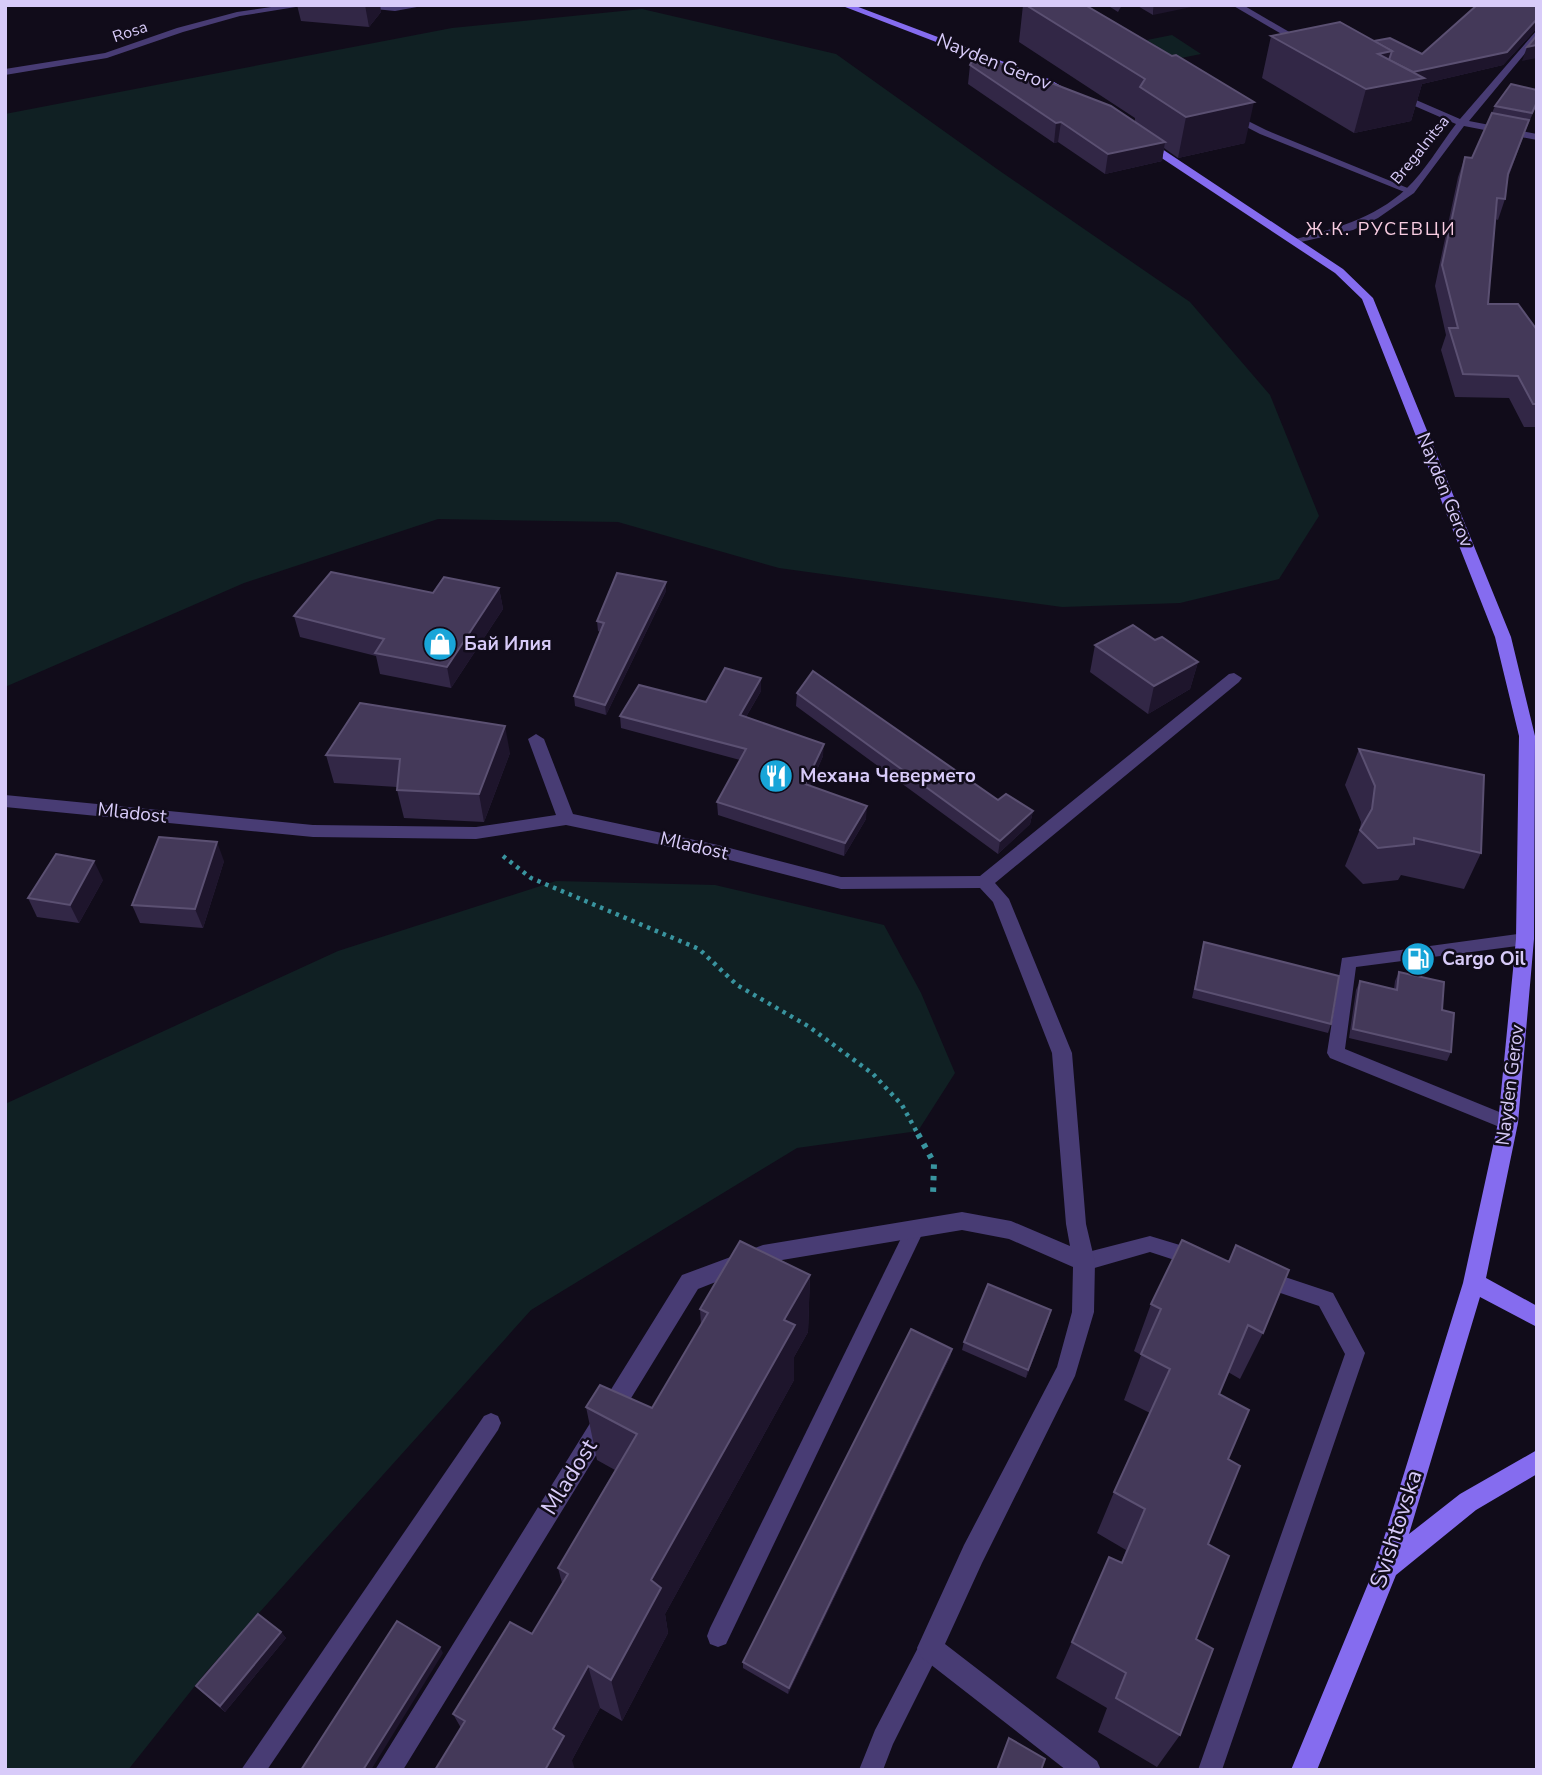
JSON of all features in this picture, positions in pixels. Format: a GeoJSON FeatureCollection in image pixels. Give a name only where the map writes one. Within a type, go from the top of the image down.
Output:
{"type":"FeatureCollection","features":[{"type":"Feature","properties":{"kind":"street","name":"Nayden Gerov"},"geometry":{"type":"LineString","coordinates":[[844,5],[1046,81],[1081,101]]}},
{"type":"Feature","properties":{"kind":"street"},"geometry":{"type":"LineString","coordinates":[[1236,5],[1320,52]]}},
{"type":"Feature","properties":{"kind":"street","name":"Bregalnitsa"},"geometry":{"type":"LineString","coordinates":[[1296,243],[1349,228],[1374,216],[1410,191],[1462,122],[1537,33]]}},
{"type":"Feature","properties":{"kind":"street"},"geometry":{"type":"LineString","coordinates":[[1391,92],[1462,122],[1537,137]]}},
{"type":"Feature","properties":{"kind":"street","name":"Nayden Gerov"},"geometry":{"type":"LineString","coordinates":[[1133,135],[1339,271],[1367,298],[1503,637],[1527,736],[1531,940],[1508,1124],[1474,1283]]}},
{"type":"Feature","properties":{"kind":"street"},"geometry":{"type":"LineString","coordinates":[[1088,1770],[930,1648],[973,1554],[1067,1369],[1083,1312],[1084,1262],[1076,1224],[1062,1053],[1000,899],[984,882],[1234,678]]}},
{"type":"Feature","properties":{"kind":"street"},"geometry":{"type":"LineString","coordinates":[[536,739],[566,819]]}},
{"type":"Feature","properties":{"kind":"street","name":"Mladost"},"geometry":{"type":"LineString","coordinates":[[5,801],[313,831],[476,833],[566,819],[718,851],[841,883],[984,882]]}},
{"type":"Feature","properties":{"kind":"street","name":"Mladost"},"geometry":{"type":"LineString","coordinates":[[388,1770],[690,1282],[763,1254],[962,1221],[1011,1230],[1084,1262]]}},
{"type":"Feature","properties":{"kind":"street"},"geometry":{"type":"LineString","coordinates":[[1474,1283],[1537,1317]]}},
{"type":"Feature","properties":{"kind":"street","name":"Svishtovska"},"geometry":{"type":"LineString","coordinates":[[1304,1770],[1387,1567],[1474,1283]]}},
{"type":"Feature","properties":{"kind":"street"},"geometry":{"type":"LineString","coordinates":[[1387,1567],[1468,1502],[1537,1461]]}},
{"type":"Feature","properties":{"kind":"lane","name":"Rosa"},"geometry":{"type":"LineString","coordinates":[[5,72],[107,55],[180,30],[240,14],[304,5]]}},
{"type":"Feature","properties":{"kind":"lane"},"geometry":{"type":"LineString","coordinates":[[338,5],[395,9],[424,5]]}},
{"type":"Feature","properties":{"kind":"lane"},"geometry":{"type":"LineString","coordinates":[[1227,113],[1263,132],[1410,191]]}},
{"type":"Feature","properties":{"kind":"lane"},"geometry":{"type":"LineString","coordinates":[[1508,1124],[1336,1053],[1348,962],[1531,940]]}},
{"type":"Feature","properties":{"kind":"lane"},"geometry":{"type":"LineString","coordinates":[[718,1636],[916,1228]]}},
{"type":"Feature","properties":{"kind":"lane"},"geometry":{"type":"LineString","coordinates":[[1084,1262],[1150,1244],[1213,1264]]}},
{"type":"Feature","properties":{"kind":"lane"},"geometry":{"type":"LineString","coordinates":[[1210,1770],[1355,1353],[1326,1299],[1250,1275]]}},
{"type":"Feature","properties":{"kind":"lane"},"geometry":{"type":"LineString","coordinates":[[253,1770],[491,1423]]}},
{"type":"Feature","properties":{"kind":"lane"},"geometry":{"type":"LineString","coordinates":[[871,1770],[883,1738],[930,1648]]}},
{"type":"Feature","properties":{"kind":"path"},"geometry":{"type":"LineString","coordinates":[[476,833],[531,878],[699,949],[737,985],[808,1026],[873,1074],[902,1105],[934,1163],[933,1196],[916,1228]]}},
{"type":"Feature","properties":{"kind":"shaded area"},"geometry":{"type":"Polygon","coordinates":[[[642,9],[836,54],[1190,302],[1270,395],[1319,516],[1279,579],[1180,603],[1062,607],[779,568],[618,522],[438,519],[244,583],[5,687],[5,114],[452,28],[642,9]]]}},
{"type":"Feature","properties":{"kind":"shaded area"},"geometry":{"type":"Polygon","coordinates":[[[1172,35],[1201,54],[1176,59],[1147,40],[1172,35]]]}},
{"type":"Feature","properties":{"kind":"shaded area"},"geometry":{"type":"Polygon","coordinates":[[[556,881],[715,885],[884,925],[921,993],[955,1073],[918,1131],[797,1148],[531,1310],[206,1672],[128,1770],[5,1770],[5,1104],[338,951],[556,881]]]}},
{"type":"Feature","properties":{"kind":"building"},"geometry":{"type":"Polygon","coordinates":[[[1026,5],[1085,5],[1254,102],[1186,117],[1140,87],[1145,79],[1026,5]]]}},
{"type":"Feature","properties":{"kind":"building"},"geometry":{"type":"Polygon","coordinates":[[[1477,5],[1537,5],[1537,19],[1507,52],[1413,72],[1389,60],[1392,51],[1374,41],[1390,38],[1422,54],[1477,5]]]}},
{"type":"Feature","properties":{"kind":"building"},"geometry":{"type":"Polygon","coordinates":[[[1340,22],[1392,51],[1378,54],[1424,78],[1366,89],[1271,36],[1340,22]]]}},
{"type":"Feature","properties":{"kind":"building"},"geometry":{"type":"Polygon","coordinates":[[[1537,35],[1537,45],[1527,47],[1537,35]]]}},
{"type":"Feature","properties":{"kind":"building"},"geometry":{"type":"Polygon","coordinates":[[[976,54],[1111,106],[1165,142],[1108,154],[1061,122],[1056,123],[970,65],[976,54]]]}},
{"type":"Feature","properties":{"kind":"building"},"geometry":{"type":"Polygon","coordinates":[[[1511,84],[1537,90],[1537,102],[1532,113],[1495,106],[1511,84]]]}},
{"type":"Feature","properties":{"kind":"building"},"geometry":{"type":"Polygon","coordinates":[[[1492,113],[1529,120],[1508,174],[1505,199],[1497,198],[1488,304],[1518,304],[1537,330],[1537,404],[1533,404],[1518,376],[1463,374],[1449,328],[1458,328],[1442,265],[1465,157],[1472,158],[1492,113]]]}},
{"type":"Feature","properties":{"kind":"building"},"geometry":{"type":"Polygon","coordinates":[[[331,572],[433,593],[444,577],[499,588],[447,667],[375,653],[384,639],[294,616],[331,572]]]}},
{"type":"Feature","properties":{"kind":"building"},"geometry":{"type":"Polygon","coordinates":[[[617,573],[666,582],[605,705],[574,696],[604,623],[597,621],[617,573]]]}},
{"type":"Feature","properties":{"kind":"building"},"geometry":{"type":"Polygon","coordinates":[[[1133,625],[1155,640],[1162,637],[1198,662],[1154,686],[1095,645],[1133,625]]]}},
{"type":"Feature","properties":{"kind":"building"},"geometry":{"type":"Polygon","coordinates":[[[725,668],[761,678],[740,715],[824,744],[805,784],[867,806],[845,843],[717,802],[746,749],[620,716],[639,685],[706,702],[725,668]]]}},
{"type":"Feature","properties":{"kind":"building"},"geometry":{"type":"Polygon","coordinates":[[[813,671],[998,800],[1006,794],[1033,811],[1000,841],[797,693],[813,671]]]}},
{"type":"Feature","properties":{"kind":"building"},"geometry":{"type":"Polygon","coordinates":[[[360,703],[505,726],[479,794],[397,790],[400,759],[326,755],[360,703]]]}},
{"type":"Feature","properties":{"kind":"building"},"geometry":{"type":"Polygon","coordinates":[[[1359,749],[1484,775],[1481,853],[1414,838],[1414,844],[1378,848],[1360,830],[1372,809],[1375,786],[1359,749]]]}},
{"type":"Feature","properties":{"kind":"building"},"geometry":{"type":"Polygon","coordinates":[[[159,837],[217,842],[195,909],[132,905],[159,837]]]}},
{"type":"Feature","properties":{"kind":"building"},"geometry":{"type":"Polygon","coordinates":[[[56,854],[94,861],[70,905],[28,898],[56,854]]]}},
{"type":"Feature","properties":{"kind":"building"},"geometry":{"type":"Polygon","coordinates":[[[1204,942],[1339,976],[1331,1024],[1195,989],[1204,942]]]}},
{"type":"Feature","properties":{"kind":"building"},"geometry":{"type":"Polygon","coordinates":[[[1399,972],[1444,982],[1442,1010],[1454,1013],[1451,1052],[1353,1029],[1360,981],[1397,990],[1399,972]]]}},
{"type":"Feature","properties":{"kind":"building"},"geometry":{"type":"Polygon","coordinates":[[[1182,1240],[1229,1262],[1236,1245],[1289,1270],[1263,1333],[1248,1325],[1219,1394],[1249,1410],[1228,1459],[1240,1466],[1208,1544],[1229,1556],[1196,1639],[1213,1649],[1180,1735],[1116,1698],[1126,1673],[1072,1642],[1109,1557],[1122,1563],[1145,1509],[1114,1492],[1170,1369],[1141,1354],[1161,1309],[1151,1304],[1182,1240]]]}},
{"type":"Feature","properties":{"kind":"building"},"geometry":{"type":"Polygon","coordinates":[[[740,1241],[810,1275],[784,1320],[795,1325],[651,1580],[661,1588],[611,1680],[588,1666],[553,1729],[564,1736],[545,1770],[435,1770],[465,1721],[453,1714],[510,1622],[532,1634],[568,1574],[558,1568],[637,1434],[586,1407],[600,1385],[652,1408],[708,1313],[700,1309],[740,1241]]]}},
{"type":"Feature","properties":{"kind":"building"},"geometry":{"type":"Polygon","coordinates":[[[988,1284],[1051,1310],[1028,1370],[964,1342],[988,1284]]]}},
{"type":"Feature","properties":{"kind":"building"},"geometry":{"type":"Polygon","coordinates":[[[911,1329],[952,1349],[789,1688],[743,1662],[911,1329]]]}},
{"type":"Feature","properties":{"kind":"building"},"geometry":{"type":"Polygon","coordinates":[[[258,1614],[281,1632],[220,1706],[196,1686],[258,1614]]]}},
{"type":"Feature","properties":{"kind":"building"},"geometry":{"type":"Polygon","coordinates":[[[397,1621],[440,1647],[363,1770],[301,1770],[397,1621]]]}},
{"type":"Feature","properties":{"kind":"building"},"geometry":{"type":"Polygon","coordinates":[[[1009,1738],[1045,1759],[1041,1770],[997,1770],[1009,1738]]]}},
{"type":"Feature","properties":{"kind":"place","name":"Бай Илия"},"geometry":{"type":"Point","coordinates":[440,644]}},
{"type":"Feature","properties":{"kind":"place","name":"Механа Чевермето"},"geometry":{"type":"Point","coordinates":[776,776]}},
{"type":"Feature","properties":{"kind":"place","name":"Cargo Oil"},"geometry":{"type":"Point","coordinates":[1418,959]}},
{"type":"Feature","properties":{"kind":"district","name":"Ж.К. РУСЕВЦИ"},"geometry":{"type":"Point","coordinates":[1381,229]}}]}
